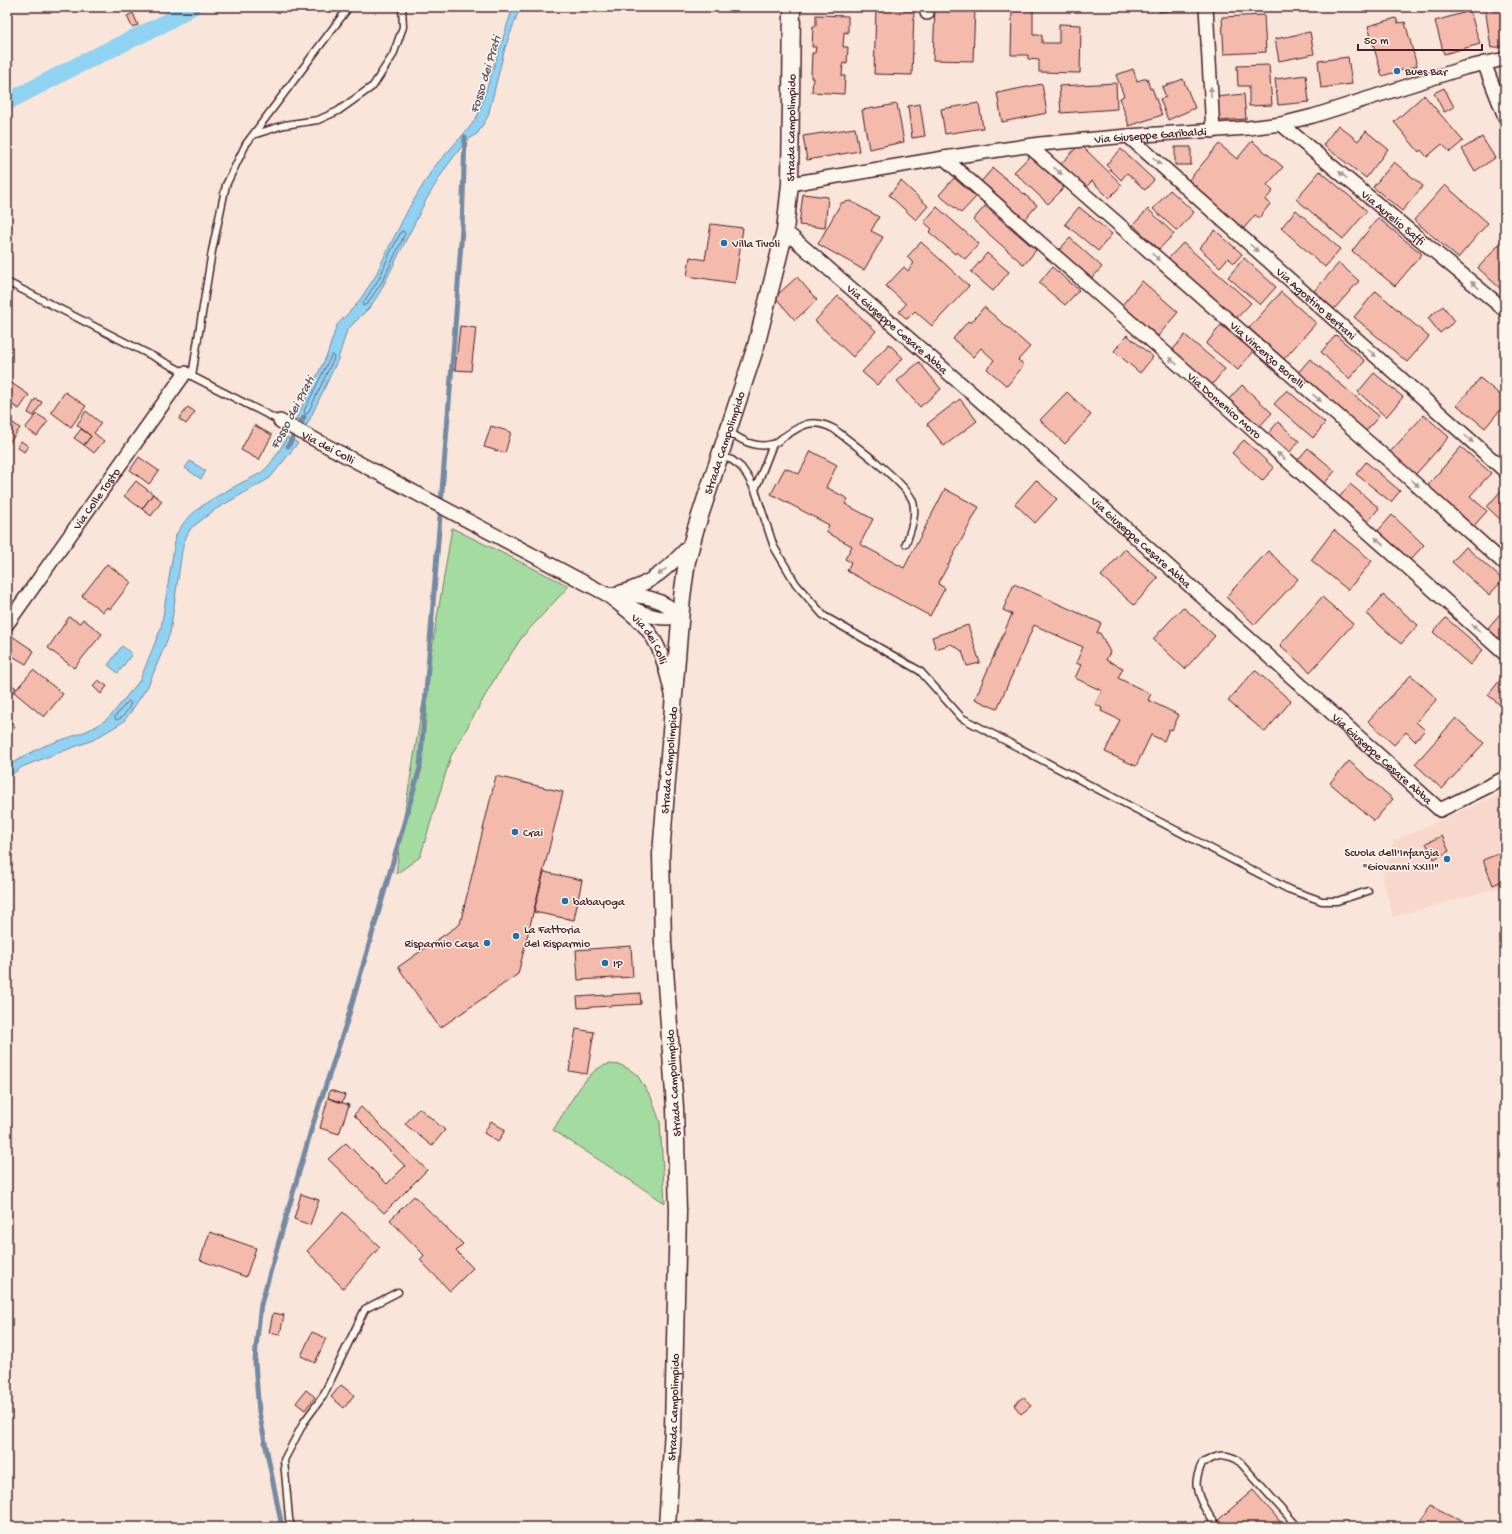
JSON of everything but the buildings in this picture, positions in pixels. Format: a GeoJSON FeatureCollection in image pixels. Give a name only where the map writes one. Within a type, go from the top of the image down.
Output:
{"type":"FeatureCollection","features":[{"type":"Feature","properties":{"kind":"street","name":"Strada Campolimpido"},"geometry":{"type":"LineString","coordinates":[[667,1527],[673,1429],[678,1211],[675,1108],[662,928],[661,860],[663,810],[680,616],[684,578],[690,545],[756,346],[785,230],[790,184],[792,7]]}},
{"type":"Feature","properties":{"kind":"street"},"geometry":{"type":"LineString","coordinates":[[1206,7],[1214,131]]}},
{"type":"Feature","properties":{"kind":"street","name":"Via Giuseppe Garibaldi"},"geometry":{"type":"LineString","coordinates":[[790,184],[944,158],[1029,146],[1128,136],[1214,131],[1281,124],[1313,116],[1456,71],[1484,63],[1505,60]]}},
{"type":"Feature","properties":{"kind":"street"},"geometry":{"type":"LineString","coordinates":[[1484,63],[1505,117]]}},
{"type":"Feature","properties":{"kind":"street","name":"Via Aurelio Saffi"},"geometry":{"type":"LineString","coordinates":[[1281,124],[1505,310]]}},
{"type":"Feature","properties":{"kind":"street","name":"Via Agostino Bertani"},"geometry":{"type":"LineString","coordinates":[[1128,136],[1505,471]]}},
{"type":"Feature","properties":{"kind":"street","name":"Via Vincenzo Borelli"},"geometry":{"type":"LineString","coordinates":[[1029,146],[1505,564]]}},
{"type":"Feature","properties":{"kind":"street","name":"Via Domenico Moro"},"geometry":{"type":"LineString","coordinates":[[944,158],[1370,532],[1505,654]]}},
{"type":"Feature","properties":{"kind":"street","name":"Via Giuseppe Cesare Abba"},"geometry":{"type":"LineString","coordinates":[[785,230],[1091,497],[1440,810],[1505,778]]}},
{"type":"Feature","properties":{"kind":"street","name":"Via Colle Tosto"},"geometry":{"type":"LineString","coordinates":[[7,624],[188,374]]}},
{"type":"Feature","properties":{"kind":"street","name":"Via dei Colli"},"geometry":{"type":"LineString","coordinates":[[280,421],[606,594],[635,617],[650,633],[661,653],[673,698]]}},
{"type":"Feature","properties":{"kind":"street"},"geometry":{"type":"LineString","coordinates":[[606,594],[631,590],[650,580],[666,569],[690,545]]}},
{"type":"Feature","properties":{"kind":"street"},"geometry":{"type":"LineString","coordinates":[[606,594],[654,617],[668,618],[680,616]]}},
{"type":"Feature","properties":{"kind":"street","name":"Via dei Colli"},"geometry":{"type":"LineString","coordinates":[[606,594],[651,597],[666,604],[680,616]]}},
{"type":"Feature","properties":{"kind":"lane"},"geometry":{"type":"LineString","coordinates":[[188,374],[226,185],[246,144],[349,7]]}},
{"type":"Feature","properties":{"kind":"lane"},"geometry":{"type":"LineString","coordinates":[[253,134],[284,126],[318,120],[338,111],[373,86],[393,55],[403,27],[402,7]]}},
{"type":"Feature","properties":{"kind":"lane","name":"Via dei Colli"},"geometry":{"type":"LineString","coordinates":[[7,282],[280,421]]}},
{"type":"Feature","properties":{"kind":"lane"},"geometry":{"type":"LineString","coordinates":[[728,431],[743,441],[754,445],[773,444],[795,429],[814,422],[827,426],[899,482],[911,496],[914,503],[915,513],[906,544]]}},
{"type":"Feature","properties":{"kind":"lane"},"geometry":{"type":"LineString","coordinates":[[755,490],[773,444]]}},
{"type":"Feature","properties":{"kind":"lane"},"geometry":{"type":"LineString","coordinates":[[720,456],[732,460],[741,467],[748,477],[755,490],[774,548],[796,584],[824,616],[920,671],[962,718],[1288,889],[1322,901],[1337,901],[1368,891]]}},
{"type":"Feature","properties":{"kind":"lane"},"geometry":{"type":"LineString","coordinates":[[291,1527],[284,1460],[304,1422],[323,1396],[365,1309],[398,1292]]}},
{"type":"Feature","properties":{"kind":"lane"},"geometry":{"type":"LineString","coordinates":[[1218,1527],[1202,1504],[1196,1488],[1198,1473],[1202,1464],[1216,1456],[1228,1455],[1238,1460],[1298,1527]]}},
{"type":"Feature","properties":{"kind":"shaded area","name":"Scuola dell'Infanzia \"Giovanni XXIII\""},"geometry":{"type":"Polygon","coordinates":[[[1505,792],[1505,886],[1393,917],[1382,877],[1394,841],[1505,792]]]}},
{"type":"Feature","properties":{"kind":"green space"},"geometry":{"type":"Polygon","coordinates":[[[452,528],[569,586],[522,637],[494,680],[451,756],[420,857],[396,874],[401,834],[452,528]]]}},
{"type":"Feature","properties":{"kind":"green space"},"geometry":{"type":"Polygon","coordinates":[[[610,1064],[620,1065],[637,1075],[651,1097],[660,1122],[665,1203],[553,1130],[588,1077],[602,1066],[610,1064]]]}},
{"type":"Feature","properties":{"kind":"water"},"geometry":{"type":"Polygon","coordinates":[[[513,7],[520,7],[505,48],[488,116],[478,133],[465,142],[444,170],[426,200],[380,292],[370,307],[347,330],[338,359],[307,425],[296,419],[327,355],[337,325],[357,304],[375,277],[409,208],[434,167],[470,127],[478,115],[513,7]]]}},
{"type":"Feature","properties":{"kind":"water"},"geometry":{"type":"Polygon","coordinates":[[[287,437],[298,443],[270,478],[216,509],[189,531],[182,551],[170,633],[148,686],[123,722],[93,740],[22,767],[7,778],[8,766],[44,746],[71,737],[99,725],[113,713],[140,680],[161,628],[176,535],[189,518],[205,504],[262,472],[273,460],[287,437]]]}},
{"type":"Feature","properties":{"kind":"water"},"geometry":{"type":"Polygon","coordinates":[[[190,461],[206,471],[201,479],[185,468],[190,461]]]}},
{"type":"Feature","properties":{"kind":"water"},"geometry":{"type":"Polygon","coordinates":[[[122,646],[132,654],[118,673],[108,665],[122,646]]]}},
{"type":"Feature","properties":{"kind":"waterway"},"geometry":{"type":"LineString","coordinates":[[7,102],[82,63],[161,25],[192,7]]}},
{"type":"Feature","properties":{"kind":"waterway"},"geometry":{"type":"LineString","coordinates":[[282,1527],[259,1412],[255,1363],[261,1304],[312,1127],[347,1021],[420,768],[455,327],[462,228],[465,137]]}},
{"type":"Feature","properties":{"kind":"waterway","name":"Fosso dei Prati"},"geometry":{"type":"LineString","coordinates":[[288,446],[304,417]]}},
{"type":"Feature","properties":{"kind":"place","name":"Bues Bar"},"geometry":{"type":"Point","coordinates":[1397,71]}},
{"type":"Feature","properties":{"kind":"place","name":"Villa Tivoli"},"geometry":{"type":"Point","coordinates":[724,243]}},
{"type":"Feature","properties":{"kind":"place","name":"Crai"},"geometry":{"type":"Point","coordinates":[515,832]}},
{"type":"Feature","properties":{"kind":"place","name":"Scuola dell'Infanzia \"Giovanni XXIII\""},"geometry":{"type":"Point","coordinates":[1447,859]}},
{"type":"Feature","properties":{"kind":"place","name":"babayoga"},"geometry":{"type":"Point","coordinates":[565,901]}},
{"type":"Feature","properties":{"kind":"place","name":"La Fattoria del Risparmio"},"geometry":{"type":"Point","coordinates":[516,936]}},
{"type":"Feature","properties":{"kind":"place","name":"Risparmio Casa"},"geometry":{"type":"Point","coordinates":[487,943]}},
{"type":"Feature","properties":{"kind":"place","name":"IP"},"geometry":{"type":"Point","coordinates":[605,963]}}]}
